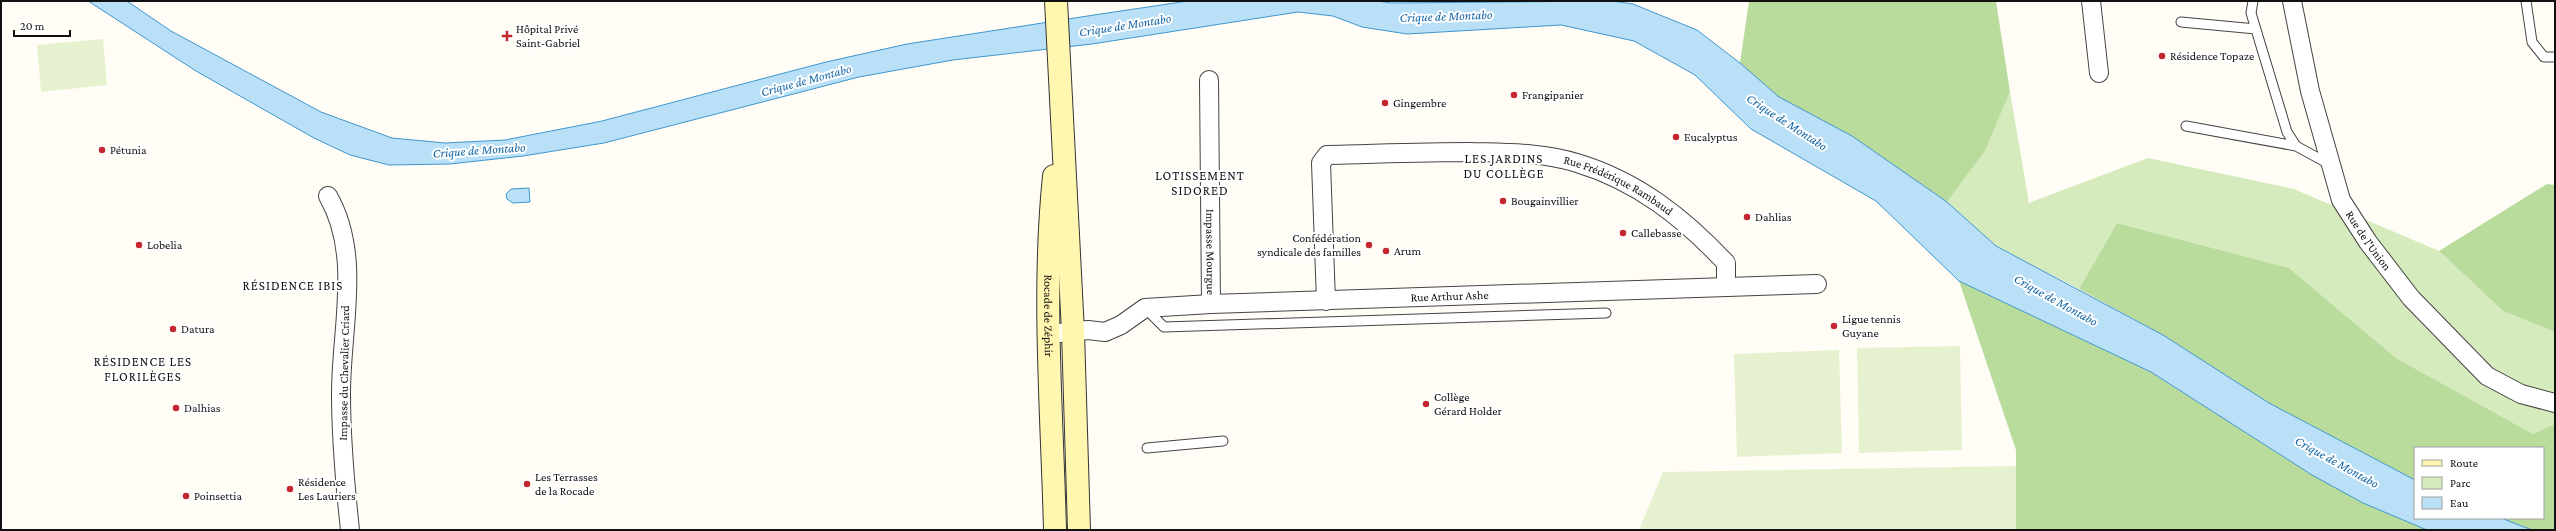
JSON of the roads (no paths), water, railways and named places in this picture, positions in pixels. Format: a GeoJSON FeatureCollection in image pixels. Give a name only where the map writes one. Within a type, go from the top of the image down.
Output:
{"type":"FeatureCollection","features":[{"type":"Feature","properties":{"kind":"main road","name":"Rocade de Zéphir"},"geometry":{"type":"LineString","coordinates":[[1056,4],[1058,53],[1081,331],[1079,530]]}},
{"type":"Feature","properties":{"kind":"main road","name":"Rocade de Zéphir"},"geometry":{"type":"LineString","coordinates":[[1055,530],[1050,334],[1050,221],[1062,101]]}},
{"type":"Feature","properties":{"kind":"street"},"geometry":{"type":"LineString","coordinates":[[2091,1],[2098,72]]}},
{"type":"Feature","properties":{"kind":"street","name":"Rue de l'Union"},"geometry":{"type":"LineString","coordinates":[[2292,1],[2310,91],[2341,200],[2368,242],[2411,298],[2487,376],[2521,394],[2555,403]]}},
{"type":"Feature","properties":{"kind":"street","name":"Impasse Mourgue"},"geometry":{"type":"LineString","coordinates":[[1209,80],[1211,304]]}},
{"type":"Feature","properties":{"kind":"street","name":"Rue Frédérique Rambaud"},"geometry":{"type":"LineString","coordinates":[[1326,301],[1321,163],[1327,155],[1406,152],[1529,153],[1577,162],[1617,178],[1651,196],[1695,230],[1726,263],[1726,287]]}},
{"type":"Feature","properties":{"kind":"street","name":"Impasse du Chevalier Criard"},"geometry":{"type":"LineString","coordinates":[[328,196],[338,212],[344,232],[348,258],[341,393],[343,467],[350,530]]}},
{"type":"Feature","properties":{"kind":"street","name":"Rue Arthur Ashe"},"geometry":{"type":"LineString","coordinates":[[1145,308],[1211,304],[1817,284]]}},
{"type":"Feature","properties":{"kind":"street"},"geometry":{"type":"LineString","coordinates":[[1050,334],[1081,331],[1105,332],[1121,325],[1145,308]]}},
{"type":"Feature","properties":{"kind":"lane"},"geometry":{"type":"LineString","coordinates":[[2253,1],[2252,13],[2256,29],[2287,132],[2296,146]]}},
{"type":"Feature","properties":{"kind":"lane"},"geometry":{"type":"LineString","coordinates":[[2526,1],[2532,42],[2544,57],[2555,57]]}},
{"type":"Feature","properties":{"kind":"lane"},"geometry":{"type":"LineString","coordinates":[[2181,22],[2256,29]]}},
{"type":"Feature","properties":{"kind":"lane"},"geometry":{"type":"LineString","coordinates":[[2186,126],[2296,146],[2331,165]]}},
{"type":"Feature","properties":{"kind":"lane"},"geometry":{"type":"LineString","coordinates":[[1145,308],[1164,327],[1606,313]]}},
{"type":"Feature","properties":{"kind":"lane"},"geometry":{"type":"LineString","coordinates":[[1147,448],[1223,441]]}},
{"type":"Feature","properties":{"kind":"water","name":"Crique de Montabo"},"geometry":{"type":"Polygon","coordinates":[[[88,1],[127,1],[171,31],[321,112],[392,138],[445,143],[505,140],[602,121],[826,62],[907,44],[1188,1],[1378,1],[1390,3],[1612,1],[1633,4],[1697,30],[1740,63],[1779,97],[1852,136],[1947,202],[1996,246],[2163,335],[2269,403],[2414,479],[2414,519],[2504,519],[2532,530],[2427,530],[2363,503],[2312,475],[2151,372],[1959,281],[1876,201],[1751,129],[1695,75],[1634,41],[1561,25],[1407,34],[1362,27],[1333,16],[1298,12],[1092,44],[953,60],[859,77],[604,143],[523,156],[450,164],[389,165],[350,155],[314,138],[196,71],[88,1]]]}},
{"type":"Feature","properties":{"kind":"water"},"geometry":{"type":"Polygon","coordinates":[[[529,188],[530,202],[513,203],[507,199],[506,194],[511,189],[529,188]]]}},
{"type":"Feature","properties":{"kind":"place","name":"Hôpital Privé Saint-Gabriel"},"geometry":{"type":"Point","coordinates":[507,36]}},
{"type":"Feature","properties":{"kind":"place","name":"Résidence Topaze"},"geometry":{"type":"Point","coordinates":[2162,56]}},
{"type":"Feature","properties":{"kind":"place","name":"Frangipanier"},"geometry":{"type":"Point","coordinates":[1514,95]}},
{"type":"Feature","properties":{"kind":"place","name":"Gingembre"},"geometry":{"type":"Point","coordinates":[1385,103]}},
{"type":"Feature","properties":{"kind":"place","name":"Eucalyptus"},"geometry":{"type":"Point","coordinates":[1676,137]}},
{"type":"Feature","properties":{"kind":"place","name":"Pétunia"},"geometry":{"type":"Point","coordinates":[102,150]}},
{"type":"Feature","properties":{"kind":"place","name":"Bougainvillier"},"geometry":{"type":"Point","coordinates":[1503,201]}},
{"type":"Feature","properties":{"kind":"place","name":"Dahlias"},"geometry":{"type":"Point","coordinates":[1747,217]}},
{"type":"Feature","properties":{"kind":"place","name":"Callebasse"},"geometry":{"type":"Point","coordinates":[1623,233]}},
{"type":"Feature","properties":{"kind":"place","name":"Lobelia"},"geometry":{"type":"Point","coordinates":[139,245]}},
{"type":"Feature","properties":{"kind":"place","name":"Confédération syndicale des familles"},"geometry":{"type":"Point","coordinates":[1369,245]}},
{"type":"Feature","properties":{"kind":"place","name":"Arum"},"geometry":{"type":"Point","coordinates":[1386,251]}},
{"type":"Feature","properties":{"kind":"place","name":"Ligue tennis Guyane"},"geometry":{"type":"Point","coordinates":[1834,326]}},
{"type":"Feature","properties":{"kind":"place","name":"Datura"},"geometry":{"type":"Point","coordinates":[173,329]}},
{"type":"Feature","properties":{"kind":"place","name":"Collège Gérard Holder"},"geometry":{"type":"Point","coordinates":[1426,404]}},
{"type":"Feature","properties":{"kind":"place","name":"Dalhias"},"geometry":{"type":"Point","coordinates":[176,408]}},
{"type":"Feature","properties":{"kind":"place","name":"Les Terrasses de la Rocade"},"geometry":{"type":"Point","coordinates":[527,484]}},
{"type":"Feature","properties":{"kind":"place","name":"Résidence Les Lauriers"},"geometry":{"type":"Point","coordinates":[290,489]}},
{"type":"Feature","properties":{"kind":"place","name":"Poinsettia"},"geometry":{"type":"Point","coordinates":[186,496]}},
{"type":"Feature","properties":{"kind":"district","name":"LES JARDINS DU COLLÈGE"},"geometry":{"type":"Point","coordinates":[1504,166]}},
{"type":"Feature","properties":{"kind":"district","name":"LOTISSEMENT SIDORED"},"geometry":{"type":"Point","coordinates":[1200,182]}},
{"type":"Feature","properties":{"kind":"district","name":"RÉSIDENCE IBIS"},"geometry":{"type":"Point","coordinates":[293,285]}},
{"type":"Feature","properties":{"kind":"district","name":"RÉSIDENCE LES FLORILÈGES"},"geometry":{"type":"Point","coordinates":[143,368]}}]}
